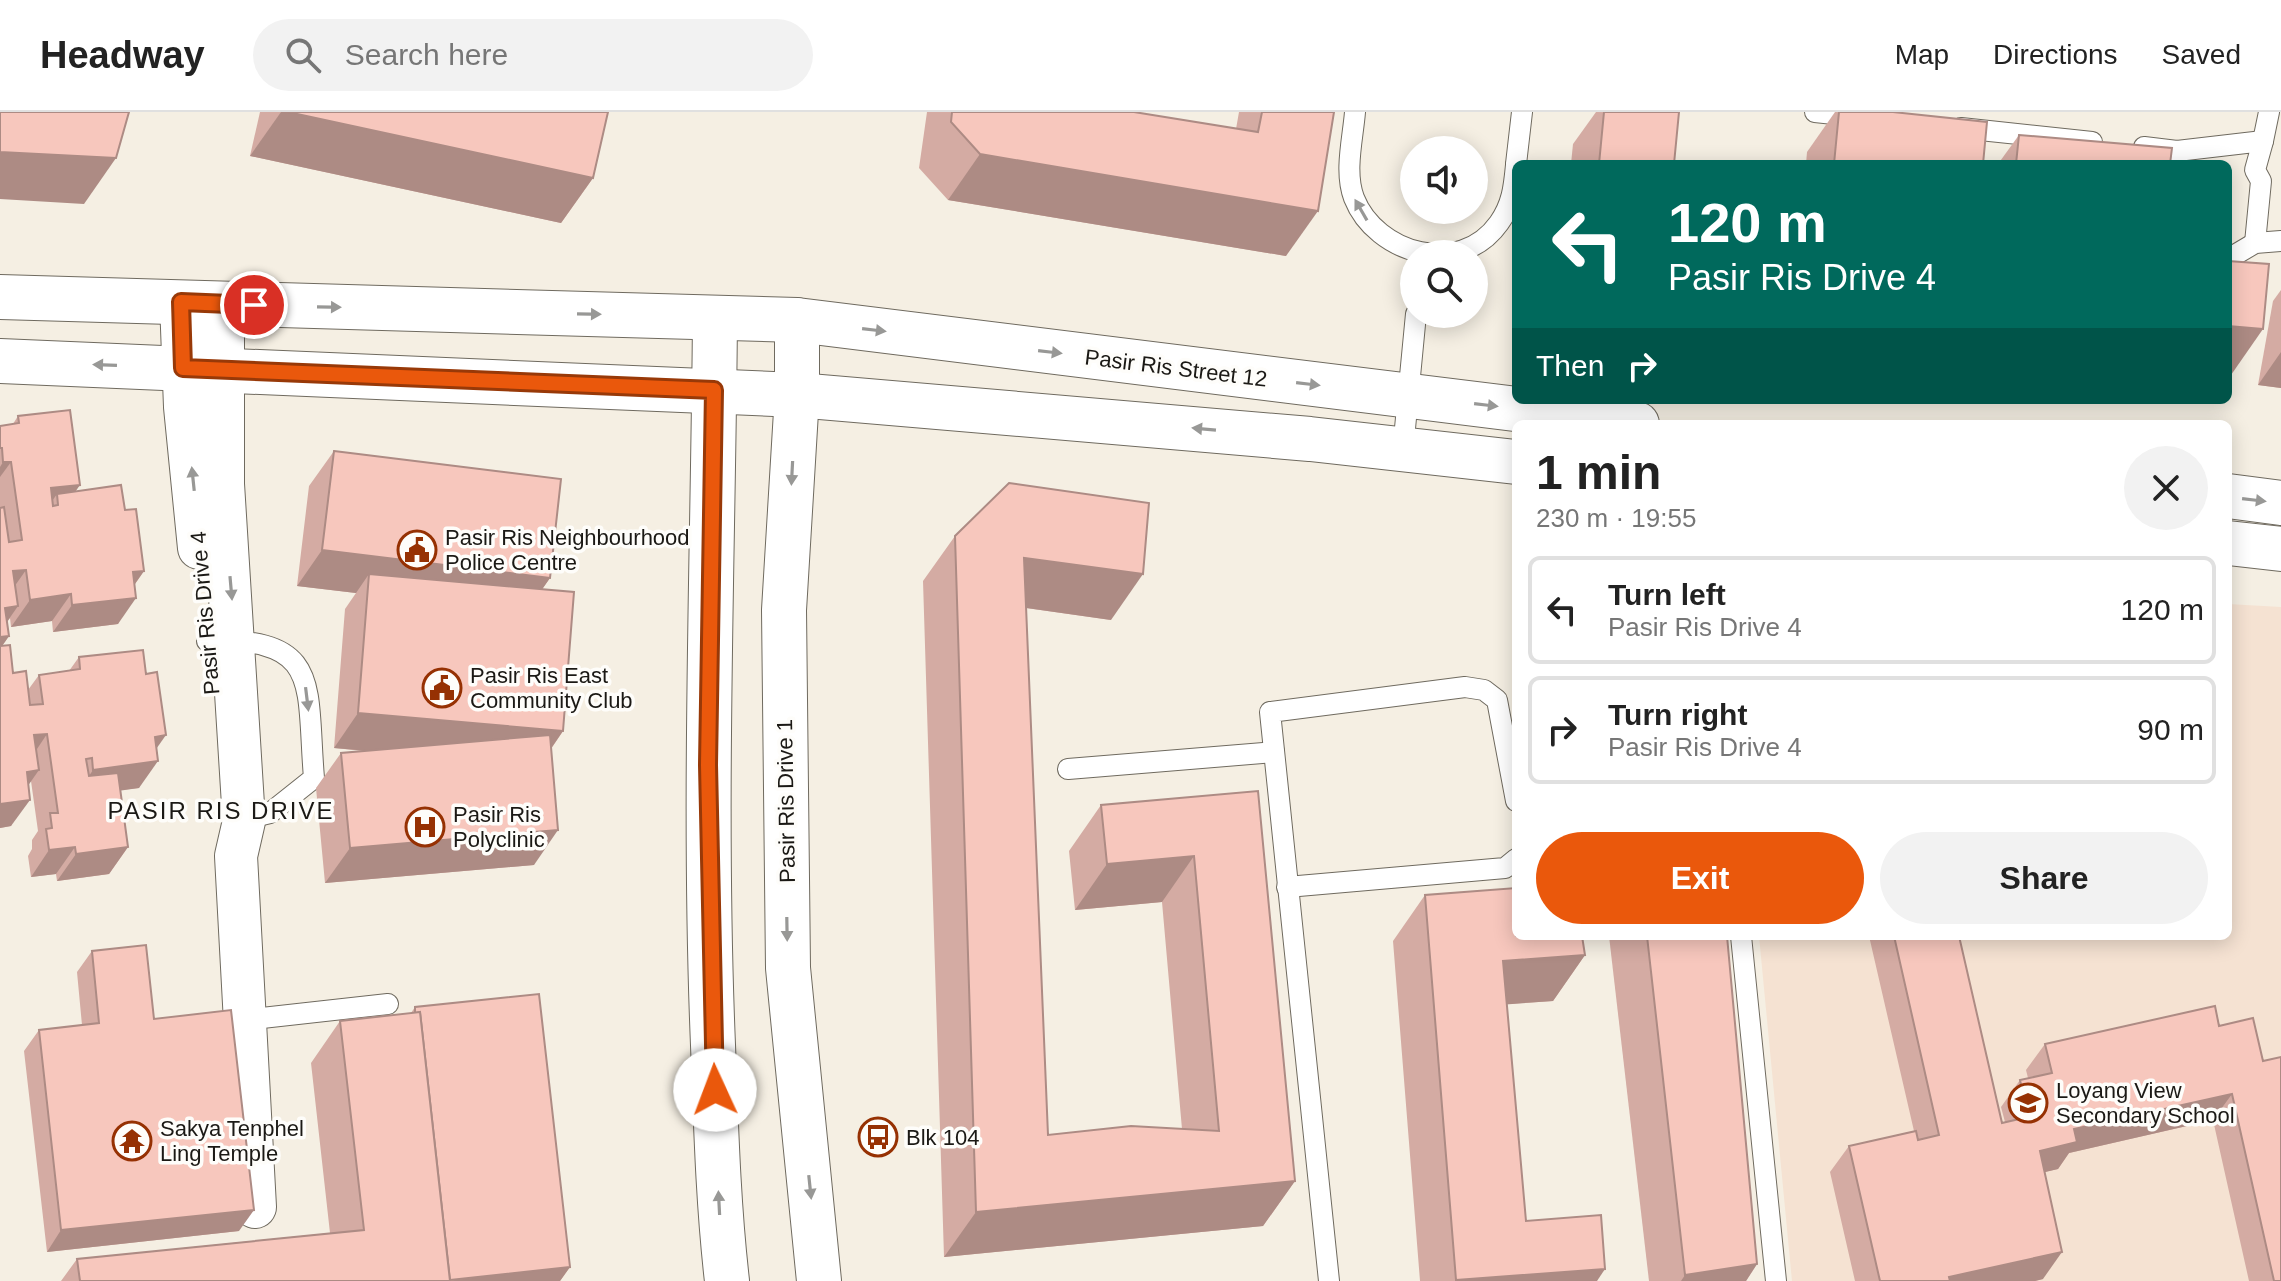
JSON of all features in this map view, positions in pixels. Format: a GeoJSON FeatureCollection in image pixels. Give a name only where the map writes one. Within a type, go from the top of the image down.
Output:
{"type":"FeatureCollection","features":[{"type":"Feature","properties":{"kind":"street"},"geometry":{"type":"LineString","coordinates":[[0,297],[715,318],[709,628],[710,964],[720,1216],[727,1281]]}},
{"type":"Feature","properties":{"kind":"street","name":"Pasir Ris Drive 4"},"geometry":{"type":"LineString","coordinates":[[181,302],[202,369],[223,491],[222,640],[255,1207]]}},
{"type":"Feature","properties":{"kind":"street","name":"Pasir Ris Drive 4"},"geometry":{"type":"LineString","coordinates":[[202,369],[223,304]]}},
{"type":"Feature","properties":{"kind":"street","name":"Pasir Ris Street 12"},"geometry":{"type":"LineString","coordinates":[[715,318],[797,320],[1605,420]]}},
{"type":"Feature","properties":{"kind":"street","name":"Pasir Ris Drive 1"},"geometry":{"type":"LineString","coordinates":[[797,320],[797,395],[784,610],[788,953],[819,1281]]}},
{"type":"Feature","properties":{"kind":"street"},"geometry":{"type":"LineString","coordinates":[[0,361],[797,395],[962,407],[1512,462]]}},
{"type":"Feature","properties":{"kind":"street"},"geometry":{"type":"LineString","coordinates":[[2232,497],[2281,503]]}},
{"type":"Feature","properties":{"kind":"street"},"geometry":{"type":"LineString","coordinates":[[2232,543],[2281,549]]}},
{"type":"Feature","properties":{"kind":"lane"},"geometry":{"type":"LineString","coordinates":[[1355,112],[1350,178],[1354,197],[1368,222],[1393,245],[1400,247]]}},
{"type":"Feature","properties":{"kind":"lane"},"geometry":{"type":"LineString","coordinates":[[1517,160],[1522,112]]}},
{"type":"Feature","properties":{"kind":"lane"},"geometry":{"type":"LineString","coordinates":[[1815,112],[1878,119]]}},
{"type":"Feature","properties":{"kind":"lane"},"geometry":{"type":"LineString","coordinates":[[2255,243],[2261,181],[2255,170],[2269,112]]}},
{"type":"Feature","properties":{"kind":"lane"},"geometry":{"type":"LineString","coordinates":[[1941,125],[2122,145],[2176,157],[2263,141]]}},
{"type":"Feature","properties":{"kind":"lane"},"geometry":{"type":"LineString","coordinates":[[1481,240],[1498,225],[1512,198]]}},
{"type":"Feature","properties":{"kind":"lane"},"geometry":{"type":"LineString","coordinates":[[2232,257],[2255,243],[2281,241]]}},
{"type":"Feature","properties":{"kind":"lane"},"geometry":{"type":"LineString","coordinates":[[1403,449],[1415,328]]}},
{"type":"Feature","properties":{"kind":"lane"},"geometry":{"type":"LineString","coordinates":[[222,640],[272,647],[290,656],[303,670],[314,778],[270,813],[234,833]]}},
{"type":"Feature","properties":{"kind":"lane"},"geometry":{"type":"LineString","coordinates":[[1329,1281],[1270,712],[1465,687],[1484,690],[1497,700],[1512,780]]}},
{"type":"Feature","properties":{"kind":"lane"},"geometry":{"type":"LineString","coordinates":[[1068,769],[1274,752]]}},
{"type":"Feature","properties":{"kind":"lane"},"geometry":{"type":"LineString","coordinates":[[1287,887],[1505,868],[1512,862]]}},
{"type":"Feature","properties":{"kind":"lane"},"geometry":{"type":"LineString","coordinates":[[1741,940],[1776,1281]]}},
{"type":"Feature","properties":{"kind":"lane"},"geometry":{"type":"LineString","coordinates":[[244,1020],[388,1004]]}},
{"type":"Feature","properties":{"kind":"shaded area","name":"Loyang View Secondary School"},"geometry":{"type":"Polygon","coordinates":[[[2232,604],[2281,607],[2281,1281],[1792,1281],[1759,940],[2232,940],[2232,604]]]}},
{"type":"Feature","properties":{"kind":"building"},"geometry":{"type":"Polygon","coordinates":[[[0,112],[129,112],[116,158],[0,152],[0,112]]]}},
{"type":"Feature","properties":{"kind":"building"},"geometry":{"type":"Polygon","coordinates":[[[288,112],[608,112],[593,178],[288,112]]]}},
{"type":"Feature","properties":{"kind":"building"},"geometry":{"type":"Polygon","coordinates":[[[952,112],[1134,112],[1258,132],[1262,112],[1334,112],[1318,211],[980,154],[951,122],[952,112]]]}},
{"type":"Feature","properties":{"kind":"building"},"geometry":{"type":"Polygon","coordinates":[[[1604,112],[1679,112],[1674,160],[1599,160],[1604,112]]]}},
{"type":"Feature","properties":{"kind":"building"},"geometry":{"type":"Polygon","coordinates":[[[1839,112],[1893,112],[1987,122],[1983,160],[1834,160],[1839,112]]]}},
{"type":"Feature","properties":{"kind":"building"},"geometry":{"type":"Polygon","coordinates":[[[2019,135],[2172,148],[2170,160],[2016,160],[2019,135]]]}},
{"type":"Feature","properties":{"kind":"building"},"geometry":{"type":"Polygon","coordinates":[[[2232,261],[2269,264],[2263,329],[2232,326],[2232,261]]]}},
{"type":"Feature","properties":{"kind":"building"},"geometry":{"type":"Polygon","coordinates":[[[70,410],[80,485],[51,488],[53,506],[58,505],[57,494],[121,485],[125,510],[136,509],[144,571],[133,572],[136,598],[72,605],[71,594],[30,600],[26,570],[13,571],[18,606],[5,608],[9,636],[0,637],[0,508],[4,507],[9,542],[22,540],[11,462],[3,462],[0,448],[0,426],[19,423],[18,416],[70,410]]]}},
{"type":"Feature","properties":{"kind":"building"},"geometry":{"type":"Polygon","coordinates":[[[334,451],[561,479],[550,578],[322,550],[334,451]]]}},
{"type":"Feature","properties":{"kind":"building"},"geometry":{"type":"Polygon","coordinates":[[[1009,483],[1149,503],[1143,574],[1024,558],[1048,1135],[1131,1126],[1219,1131],[1194,856],[1107,864],[1101,805],[1258,791],[1295,1181],[976,1212],[955,536],[1009,483]]]}},
{"type":"Feature","properties":{"kind":"building","name":"Pasir Ris East Community Club"},"geometry":{"type":"Polygon","coordinates":[[[369,574],[574,592],[563,731],[358,713],[369,574]]]}},
{"type":"Feature","properties":{"kind":"building"},"geometry":{"type":"Polygon","coordinates":[[[10,645],[13,673],[26,671],[30,705],[43,704],[39,675],[80,669],[79,657],[143,650],[146,674],[157,672],[166,735],[155,737],[158,761],[93,770],[92,758],[86,759],[89,776],[118,773],[128,847],[76,854],[75,847],[49,850],[46,829],[52,828],[50,813],[58,813],[47,734],[34,735],[39,770],[27,772],[30,800],[0,804],[0,646],[10,645]]]}},
{"type":"Feature","properties":{"kind":"building"},"geometry":{"type":"Polygon","coordinates":[[[550,735],[558,830],[350,848],[341,753],[550,735]]]}},
{"type":"Feature","properties":{"kind":"building"},"geometry":{"type":"Polygon","coordinates":[[[1512,888],[1512,940],[1583,940],[1585,955],[1503,961],[1526,1221],[1601,1215],[1605,1269],[1456,1280],[1425,895],[1512,888]]]}},
{"type":"Feature","properties":{"kind":"building"},"geometry":{"type":"Polygon","coordinates":[[[1647,940],[1727,940],[1757,1264],[1685,1275],[1647,940]]]}},
{"type":"Feature","properties":{"kind":"building"},"geometry":{"type":"Polygon","coordinates":[[[1895,940],[1960,940],[2002,1123],[2028,1117],[2020,1080],[2052,1073],[2045,1044],[2215,1006],[2219,1026],[2253,1018],[2263,1061],[2281,1057],[2281,1281],[2274,1281],[2232,1094],[2074,1129],[2077,1142],[2040,1151],[2062,1252],[1949,1277],[1950,1281],[1880,1281],[1849,1146],[1916,1131],[1918,1140],[1939,1135],[1895,940]]]}},
{"type":"Feature","properties":{"kind":"building","name":"Sakya Tenphel Ling Temple"},"geometry":{"type":"Polygon","coordinates":[[[146,945],[154,1019],[231,1010],[254,1210],[61,1230],[39,1030],[99,1023],[92,951],[146,945]]]}},
{"type":"Feature","properties":{"kind":"building"},"geometry":{"type":"Polygon","coordinates":[[[539,994],[570,1267],[450,1280],[420,1012],[415,1013],[415,1007],[539,994]]]}},
{"type":"Feature","properties":{"kind":"building"},"geometry":{"type":"Polygon","coordinates":[[[420,1012],[450,1281],[80,1281],[77,1259],[364,1230],[340,1021],[420,1012]]]}},
{"type":"Feature","properties":{"kind":"place","name":"Pasir Ris Neighbourhood Police Centre"},"geometry":{"type":"Point","coordinates":[417,550]}},
{"type":"Feature","properties":{"kind":"place","name":"Pasir Ris East Community Club"},"geometry":{"type":"Point","coordinates":[442,688]}},
{"type":"Feature","properties":{"kind":"place","name":"Pasir Ris Polyclinic"},"geometry":{"type":"Point","coordinates":[425,827]}},
{"type":"Feature","properties":{"kind":"place","name":"Loyang View Secondary School"},"geometry":{"type":"Point","coordinates":[2028,1103]}},
{"type":"Feature","properties":{"kind":"place","name":"Blk 104"},"geometry":{"type":"Point","coordinates":[878,1137]}},
{"type":"Feature","properties":{"kind":"place","name":"Sakya Tenphel Ling Temple"},"geometry":{"type":"Point","coordinates":[132,1141]}},
{"type":"Feature","properties":{"kind":"district","name":"PASIR RIS DRIVE"},"geometry":{"type":"Point","coordinates":[221,810]}},
{"type":"Feature","properties":{"kind":"route"},"geometry":{"type":"LineString","coordinates":[[254,305],[181,302],[183,368],[714,390],[708,765],[715,1090]]}}]}
